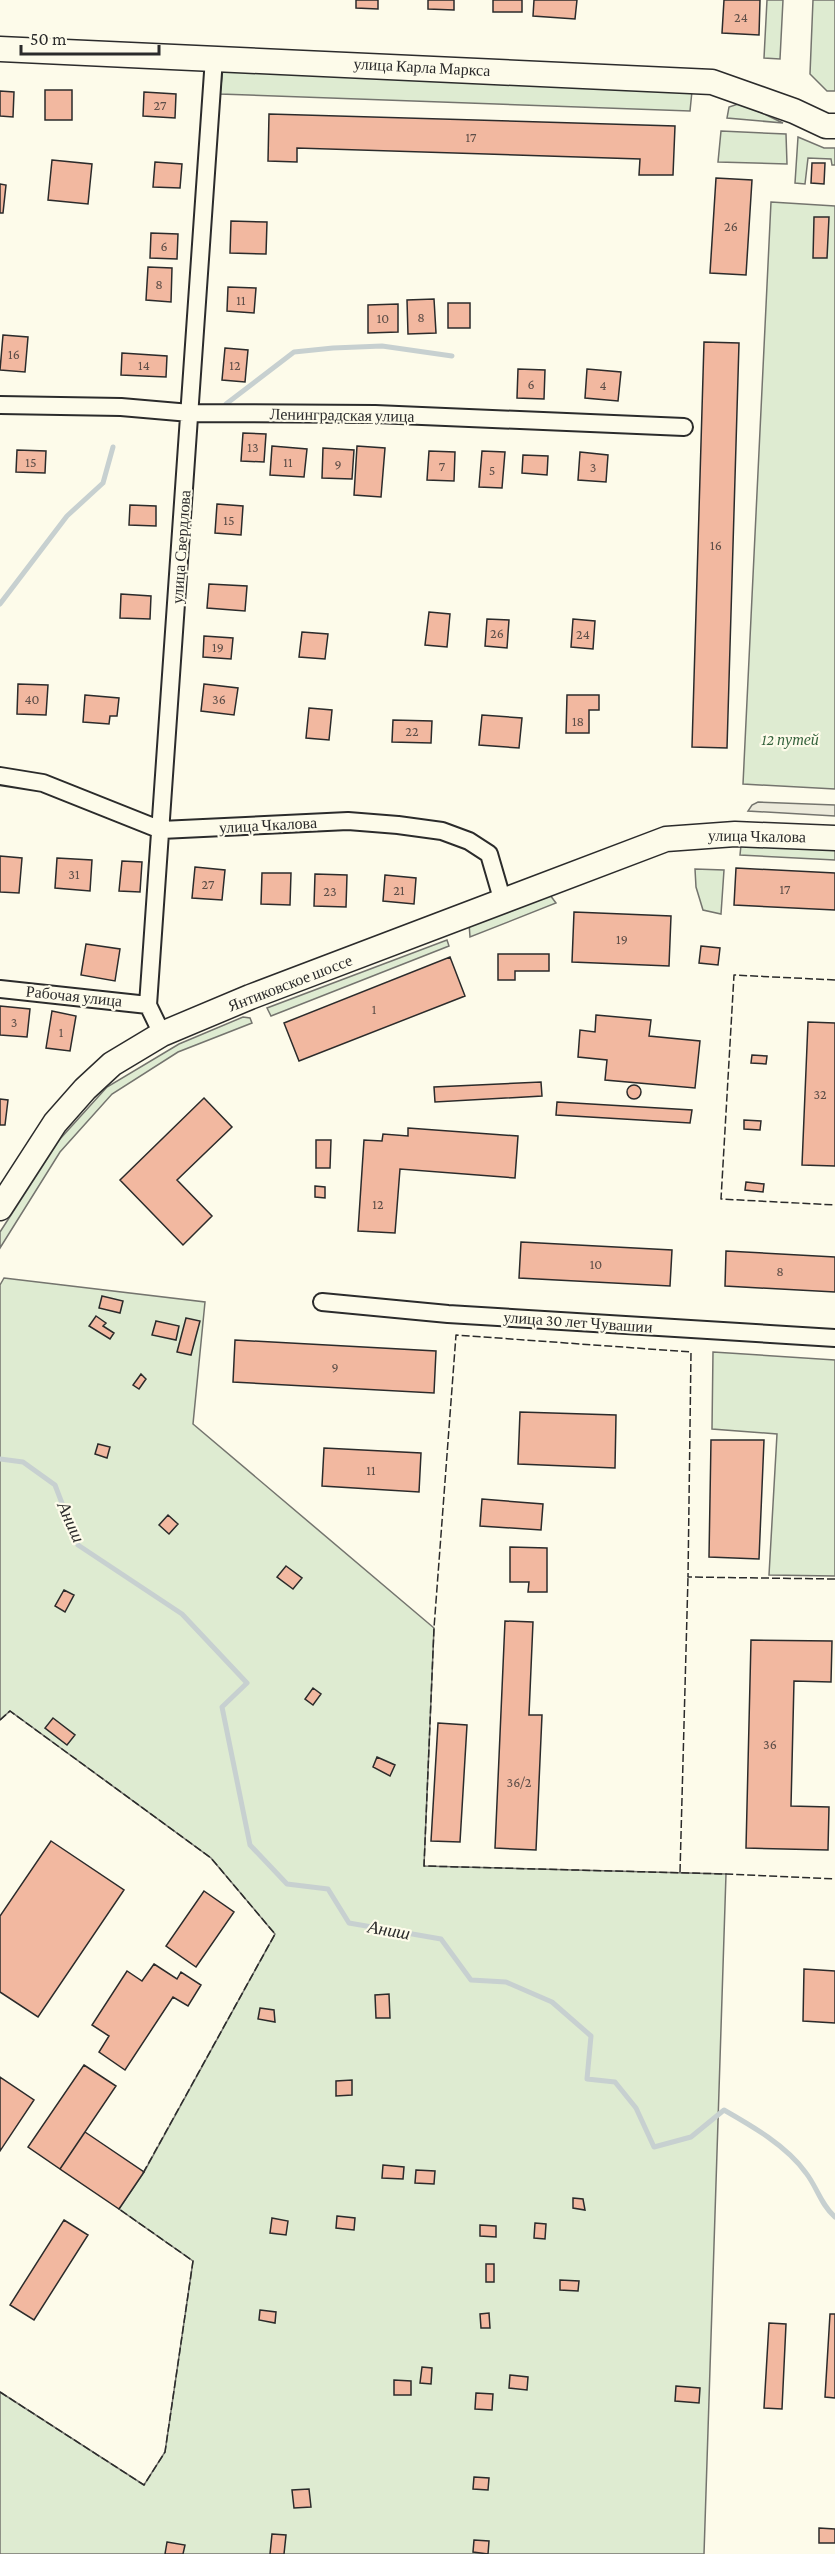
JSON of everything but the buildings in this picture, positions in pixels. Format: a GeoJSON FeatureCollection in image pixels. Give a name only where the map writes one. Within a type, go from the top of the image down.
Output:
{"type":"FeatureCollection","features":[{"type":"Feature","properties":{"kind":"main road","name":"улица Карла Маркса"},"geometry":{"type":"LineString","coordinates":[[0,49],[712,82],[794,111],[826,126],[835,126]]}},
{"type":"Feature","properties":{"kind":"main road","name":"улица Чкалова"},"geometry":{"type":"LineString","coordinates":[[645,847],[673,838],[713,835],[835,838]]}},
{"type":"Feature","properties":{"kind":"main road","name":"Янтиковское шоссе"},"geometry":{"type":"LineString","coordinates":[[0,1208],[55,1124],[85,1089],[112,1064],[162,1034],[250,997],[645,847]]}},
{"type":"Feature","properties":{"kind":"street","name":"улица Свердлова"},"geometry":{"type":"LineString","coordinates":[[148,1005],[214,58]]}},
{"type":"Feature","properties":{"kind":"street","name":"Ленинградская улица"},"geometry":{"type":"LineString","coordinates":[[0,405],[121,407],[190,413],[375,414],[684,427]]}},
{"type":"Feature","properties":{"kind":"street","name":"улица Чкалова"},"geometry":{"type":"LineString","coordinates":[[0,776],[43,783],[161,830],[348,821],[442,831],[469,841],[489,854],[503,902]]}},
{"type":"Feature","properties":{"kind":"street","name":"Рабочая улица"},"geometry":{"type":"LineString","coordinates":[[0,988],[148,1005]]}},
{"type":"Feature","properties":{"kind":"street"},"geometry":{"type":"LineString","coordinates":[[148,1005],[162,1034]]}},
{"type":"Feature","properties":{"kind":"street","name":"улица 30 лет Чувашии"},"geometry":{"type":"LineString","coordinates":[[322,1302],[448,1314],[835,1338]]}},
{"type":"Feature","properties":{"kind":"green space"},"geometry":{"type":"Polygon","coordinates":[[[767,0],[783,0],[780,59],[764,58],[767,0]]]}},
{"type":"Feature","properties":{"kind":"green space"},"geometry":{"type":"Polygon","coordinates":[[[813,0],[835,0],[835,91],[827,91],[810,74],[813,0]]]}},
{"type":"Feature","properties":{"kind":"green space"},"geometry":{"type":"Polygon","coordinates":[[[223,68],[692,91],[690,111],[220,94],[223,68]]]}},
{"type":"Feature","properties":{"kind":"green space"},"geometry":{"type":"Polygon","coordinates":[[[741,103],[783,123],[727,118],[729,107],[741,103]]]}},
{"type":"Feature","properties":{"kind":"green space"},"geometry":{"type":"Polygon","coordinates":[[[721,131],[786,134],[787,164],[718,162],[721,131]]]}},
{"type":"Feature","properties":{"kind":"green space"},"geometry":{"type":"Polygon","coordinates":[[[798,137],[824,148],[835,148],[835,165],[832,165],[831,159],[808,158],[805,184],[795,183],[798,137]]]}},
{"type":"Feature","properties":{"kind":"green space","name":"12 путей"},"geometry":{"type":"Polygon","coordinates":[[[771,202],[835,206],[835,789],[743,784],[771,202]]]}},
{"type":"Feature","properties":{"kind":"green space"},"geometry":{"type":"Polygon","coordinates":[[[741,845],[835,849],[835,860],[740,855],[741,845]]]}},
{"type":"Feature","properties":{"kind":"green space"},"geometry":{"type":"Polygon","coordinates":[[[695,869],[724,870],[721,914],[703,910],[696,887],[695,869]]]}},
{"type":"Feature","properties":{"kind":"green space"},"geometry":{"type":"Polygon","coordinates":[[[550,895],[556,903],[470,937],[469,923],[550,895]]]}},
{"type":"Feature","properties":{"kind":"green space"},"geometry":{"type":"Polygon","coordinates":[[[447,940],[449,946],[271,1016],[267,1008],[447,940]]]}},
{"type":"Feature","properties":{"kind":"green space"},"geometry":{"type":"Polygon","coordinates":[[[243,1017],[250,1018],[252,1023],[178,1052],[112,1094],[60,1152],[0,1248],[0,1232],[60,1139],[107,1087],[179,1044],[243,1017]]]}},
{"type":"Feature","properties":{"kind":"green space"},"geometry":{"type":"Polygon","coordinates":[[[4,1278],[205,1302],[193,1424],[434,1628],[424,1866],[726,1874],[704,2554],[0,2554],[0,2392],[144,2485],[165,2452],[193,2261],[119,2209],[144,2172],[275,1934],[211,1858],[10,1711],[0,1720],[0,1285],[4,1278]]]}},
{"type":"Feature","properties":{"kind":"green space"},"geometry":{"type":"Polygon","coordinates":[[[713,1352],[835,1360],[835,1576],[769,1575],[777,1434],[712,1429],[713,1352]]]}},
{"type":"Feature","properties":{"kind":"shaded area"},"geometry":{"type":"Polygon","coordinates":[[[758,802],[835,805],[835,816],[748,811],[758,802]]]}},
{"type":"Feature","properties":{"kind":"waterway"},"geometry":{"type":"LineString","coordinates":[[226,404],[294,352],[382,346],[452,356]]}},
{"type":"Feature","properties":{"kind":"waterway"},"geometry":{"type":"LineString","coordinates":[[0,604],[67,516],[103,483],[113,447]]}},
{"type":"Feature","properties":{"kind":"waterway","name":"Аниш"},"geometry":{"type":"LineString","coordinates":[[0,1459],[23,1462],[55,1485],[78,1545],[182,1614],[247,1683],[222,1707],[250,1845],[287,1884],[328,1889],[349,1923],[441,1939],[471,1980],[506,1982],[552,2002],[591,2036],[587,2079],[615,2082],[636,2108],[654,2147],[691,2137],[724,2110],[757,2130],[789,2154],[806,2173],[826,2207],[835,2217]]}},
{"type":"Feature","properties":{"kind":"fence"},"geometry":{"type":"LineString","coordinates":[[835,980],[734,975],[721,1199],[835,1205]]}},
{"type":"Feature","properties":{"kind":"fence"},"geometry":{"type":"LineString","coordinates":[[835,1579],[688,1577],[691,1352],[456,1335],[434,1628],[424,1866],[835,1879]]}},
{"type":"Feature","properties":{"kind":"fence"},"geometry":{"type":"LineString","coordinates":[[680,1872],[688,1577]]}},
{"type":"Feature","properties":{"kind":"fence"},"geometry":{"type":"LineString","coordinates":[[0,1720],[10,1711],[211,1858],[275,1934],[142,2175]]}},
{"type":"Feature","properties":{"kind":"fence"},"geometry":{"type":"LineString","coordinates":[[0,2392],[144,2485],[165,2452],[193,2261],[119,2209],[120,2207]]}}]}
